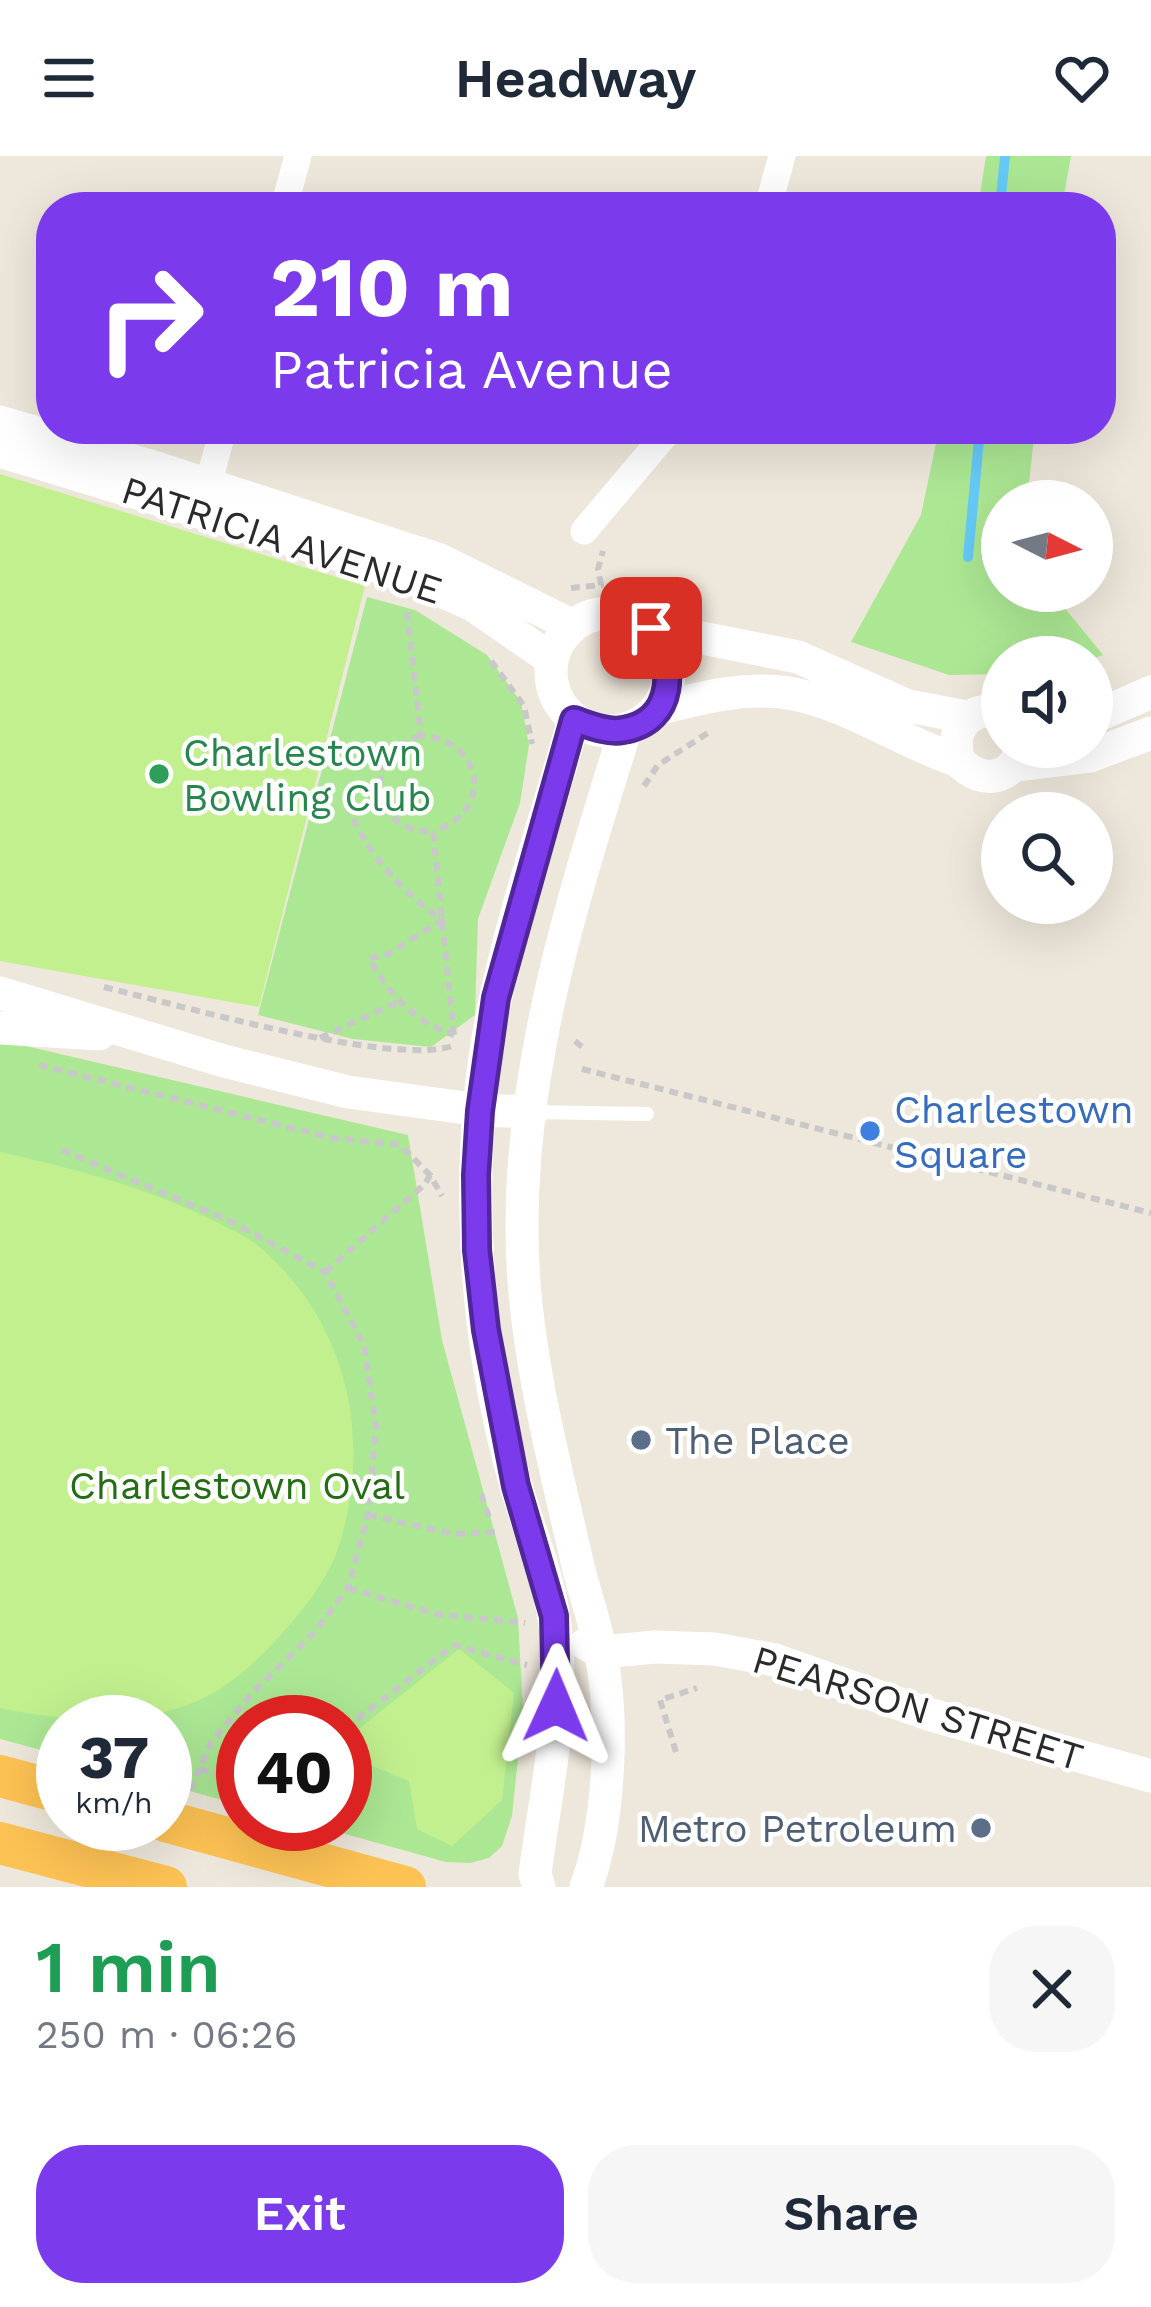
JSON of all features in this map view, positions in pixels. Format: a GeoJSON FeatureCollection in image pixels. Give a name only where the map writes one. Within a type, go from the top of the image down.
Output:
{"type":"FeatureCollection","features":[{"type":"Feature","properties":{"kind":"highway"},"geometry":{"type":"LineString","coordinates":[[0,1776],[36,1786]]}},
{"type":"Feature","properties":{"kind":"highway"},"geometry":{"type":"LineString","coordinates":[[192,1814],[405,1887]]}},
{"type":"Feature","properties":{"kind":"highway"},"geometry":{"type":"LineString","coordinates":[[0,1843],[166,1887]]}},
{"type":"Feature","properties":{"kind":"street"},"geometry":{"type":"LineString","coordinates":[[288,192],[298,156]]}},
{"type":"Feature","properties":{"kind":"street"},"geometry":{"type":"LineString","coordinates":[[773,192],[782,156]]}},
{"type":"Feature","properties":{"kind":"street","name":"PATRICIA AVENUE"},"geometry":{"type":"LineString","coordinates":[[0,422],[36,435]]}},
{"type":"Feature","properties":{"kind":"street","name":"PATRICIA AVENUE"},"geometry":{"type":"LineString","coordinates":[[60,444],[439,588],[473,605],[551,658]]}},
{"type":"Feature","properties":{"kind":"street"},"geometry":{"type":"LineString","coordinates":[[205,497],[219,444]]}},
{"type":"Feature","properties":{"kind":"street"},"geometry":{"type":"LineString","coordinates":[[584,531],[657,444]]}},
{"type":"Feature","properties":{"kind":"street","name":"PATRICIA AVENUE"},"geometry":{"type":"LineString","coordinates":[[0,451],[205,497],[440,560],[573,626]]}},
{"type":"Feature","properties":{"kind":"street"},"geometry":{"type":"LineString","coordinates":[[651,628],[664,646],[670,668],[665,695],[649,718],[625,730],[600,729],[574,720],[556,698],[551,658],[573,626],[590,615],[611,612],[632,616],[651,628],[798,657],[908,706],[967,717],[981,712]]}},
{"type":"Feature","properties":{"kind":"street"},"geometry":{"type":"LineString","coordinates":[[1113,709],[1151,692]]}},
{"type":"Feature","properties":{"kind":"street"},"geometry":{"type":"LineString","coordinates":[[656,709],[706,696],[794,694],[959,761],[980,777],[993,778],[1005,768]]}},
{"type":"Feature","properties":{"kind":"street"},"geometry":{"type":"LineString","coordinates":[[959,761],[956,735],[967,717]]}},
{"type":"Feature","properties":{"kind":"street"},"geometry":{"type":"LineString","coordinates":[[539,1887],[535,1874],[554,1749],[557,1664],[540,1620],[486,1330],[477,1250],[480,1111],[496,998],[574,720]]}},
{"type":"Feature","properties":{"kind":"street"},"geometry":{"type":"LineString","coordinates":[[586,1887],[607,1770],[609,1711],[601,1652],[548,1428],[524,1281],[526,1175],[540,1044],[582,868],[625,730]]}},
{"type":"Feature","properties":{"kind":"street"},"geometry":{"type":"LineString","coordinates":[[1113,747],[1151,733]]}},
{"type":"Feature","properties":{"kind":"street"},"geometry":{"type":"LineString","coordinates":[[0,994],[347,1092],[480,1111],[532,1112]]}},
{"type":"Feature","properties":{"kind":"street"},"geometry":{"type":"LineString","coordinates":[[0,1028],[160,1039]]}},
{"type":"Feature","properties":{"kind":"street"},"geometry":{"type":"LineString","coordinates":[[540,1620],[601,1652]]}},
{"type":"Feature","properties":{"kind":"street","name":"PEARSON STREET"},"geometry":{"type":"LineString","coordinates":[[601,1652],[715,1649],[775,1660],[928,1714],[1151,1776]]}},
{"type":"Feature","properties":{"kind":"lane"},"geometry":{"type":"LineString","coordinates":[[532,1112],[647,1114]]}},
{"type":"Feature","properties":{"kind":"path"},"geometry":{"type":"LineString","coordinates":[[420,609],[406,602],[422,736]]}},
{"type":"Feature","properties":{"kind":"path"},"geometry":{"type":"LineString","coordinates":[[478,647],[503,672],[524,706],[532,746]]}},
{"type":"Feature","properties":{"kind":"path"},"geometry":{"type":"LineString","coordinates":[[639,793],[658,765],[715,729]]}},
{"type":"Feature","properties":{"kind":"path"},"geometry":{"type":"LineString","coordinates":[[422,736],[452,743],[472,768],[474,784],[464,813],[433,831],[407,827],[394,818],[380,791],[380,776],[393,748],[422,736]]}},
{"type":"Feature","properties":{"kind":"path"},"geometry":{"type":"LineString","coordinates":[[346,805],[383,869],[442,920]]}},
{"type":"Feature","properties":{"kind":"path"},"geometry":{"type":"LineString","coordinates":[[433,831],[457,1038]]}},
{"type":"Feature","properties":{"kind":"path"},"geometry":{"type":"LineString","coordinates":[[442,920],[404,945],[369,958],[398,1002],[426,1025],[457,1038]]}},
{"type":"Feature","properties":{"kind":"path"},"geometry":{"type":"LineString","coordinates":[[87,983],[319,1038],[417,1052],[440,1051],[457,1038]]}},
{"type":"Feature","properties":{"kind":"path"},"geometry":{"type":"LineString","coordinates":[[319,1038],[398,1002]]}},
{"type":"Feature","properties":{"kind":"path"},"geometry":{"type":"LineString","coordinates":[[576,1028],[575,1044],[586,1051]]}},
{"type":"Feature","properties":{"kind":"path"},"geometry":{"type":"LineString","coordinates":[[20,1063],[137,1087],[332,1138],[400,1145],[430,1174],[425,1184],[325,1272]]}},
{"type":"Feature","properties":{"kind":"path"},"geometry":{"type":"LineString","coordinates":[[582,1070],[1151,1213]]}},
{"type":"Feature","properties":{"kind":"path"},"geometry":{"type":"LineString","coordinates":[[62,1150],[213,1214],[325,1272],[364,1345],[376,1426],[368,1515],[348,1588],[313,1634],[256,1689],[212,1741],[192,1783]]}},
{"type":"Feature","properties":{"kind":"path"},"geometry":{"type":"LineString","coordinates":[[368,1515],[454,1534],[496,1532]]}},
{"type":"Feature","properties":{"kind":"path"},"geometry":{"type":"LineString","coordinates":[[348,1588],[436,1614],[540,1620]]}},
{"type":"Feature","properties":{"kind":"path"},"geometry":{"type":"LineString","coordinates":[[372,1707],[454,1645],[529,1665]]}},
{"type":"Feature","properties":{"kind":"path"},"geometry":{"type":"LineString","coordinates":[[676,1752],[660,1700],[697,1688]]}},
{"type":"Feature","properties":{"kind":"path"},"geometry":{"type":"LineString","coordinates":[[200,1769],[216,1774]]}},
{"type":"Feature","properties":{"kind":"green space"},"geometry":{"type":"Polygon","coordinates":[[[986,156],[1071,156],[1065,192],[980,192],[986,156]]]}},
{"type":"Feature","properties":{"kind":"green space"},"geometry":{"type":"Polygon","coordinates":[[[936,444],[1033,444],[1029,480],[981,480],[981,612],[1068,612],[1088,636],[981,636],[981,674],[949,675],[851,642],[921,515],[936,444]]]}},
{"type":"Feature","properties":{"kind":"green space","name":"Charlestown Bowling Club"},"geometry":{"type":"Polygon","coordinates":[[[0,474],[365,586],[259,1007],[0,961],[0,474]]]}},
{"type":"Feature","properties":{"kind":"green space"},"geometry":{"type":"Polygon","coordinates":[[[367,597],[415,610],[487,655],[521,702],[529,745],[520,803],[478,919],[475,1015],[431,1047],[353,1039],[258,1015],[367,597]]]}},
{"type":"Feature","properties":{"kind":"green space","name":"Charlestown Oval"},"geometry":{"type":"Polygon","coordinates":[[[0,1040],[408,1135],[442,1340],[518,1618],[523,1711],[512,1816],[502,1846],[489,1858],[470,1863],[446,1862],[372,1841],[372,1695],[216,1695],[216,1798],[192,1792],[192,1695],[36,1695],[36,1749],[0,1739],[0,1040]]]}},
{"type":"Feature","properties":{"kind":"green space"},"geometry":{"type":"Polygon","coordinates":[[[0,1152],[137,1189],[251,1241],[287,1274],[330,1342],[344,1380],[353,1459],[350,1501],[329,1569],[268,1649],[229,1682],[192,1702],[192,1695],[36,1695],[36,1714],[0,1708],[0,1152]]]}},
{"type":"Feature","properties":{"kind":"green space"},"geometry":{"type":"Polygon","coordinates":[[[459,1649],[514,1693],[502,1800],[452,1846],[417,1829],[409,1781],[372,1766],[372,1718],[459,1649]]]}},
{"type":"Feature","properties":{"kind":"waterway"},"geometry":{"type":"LineString","coordinates":[[1001,192],[1005,156]]}},
{"type":"Feature","properties":{"kind":"waterway"},"geometry":{"type":"LineString","coordinates":[[968,557],[979,444]]}},
{"type":"Feature","properties":{"kind":"place","name":"Charlestown Bowling Club"},"geometry":{"type":"Point","coordinates":[159,774]}},
{"type":"Feature","properties":{"kind":"place","name":"Charlestown Square"},"geometry":{"type":"Point","coordinates":[870,1131]}},
{"type":"Feature","properties":{"kind":"place","name":"The Place"},"geometry":{"type":"Point","coordinates":[641,1440]}},
{"type":"Feature","properties":{"kind":"place","name":"Metro Petroleum"},"geometry":{"type":"Point","coordinates":[981,1828]}},
{"type":"Feature","properties":{"kind":"route"},"geometry":{"type":"LineString","coordinates":[[556,1706],[554,1616],[516,1486],[486,1330],[477,1250],[480,1111],[496,998],[574,720],[600,729],[625,730],[649,718],[665,695],[670,668],[664,646],[651,628]]}}]}
